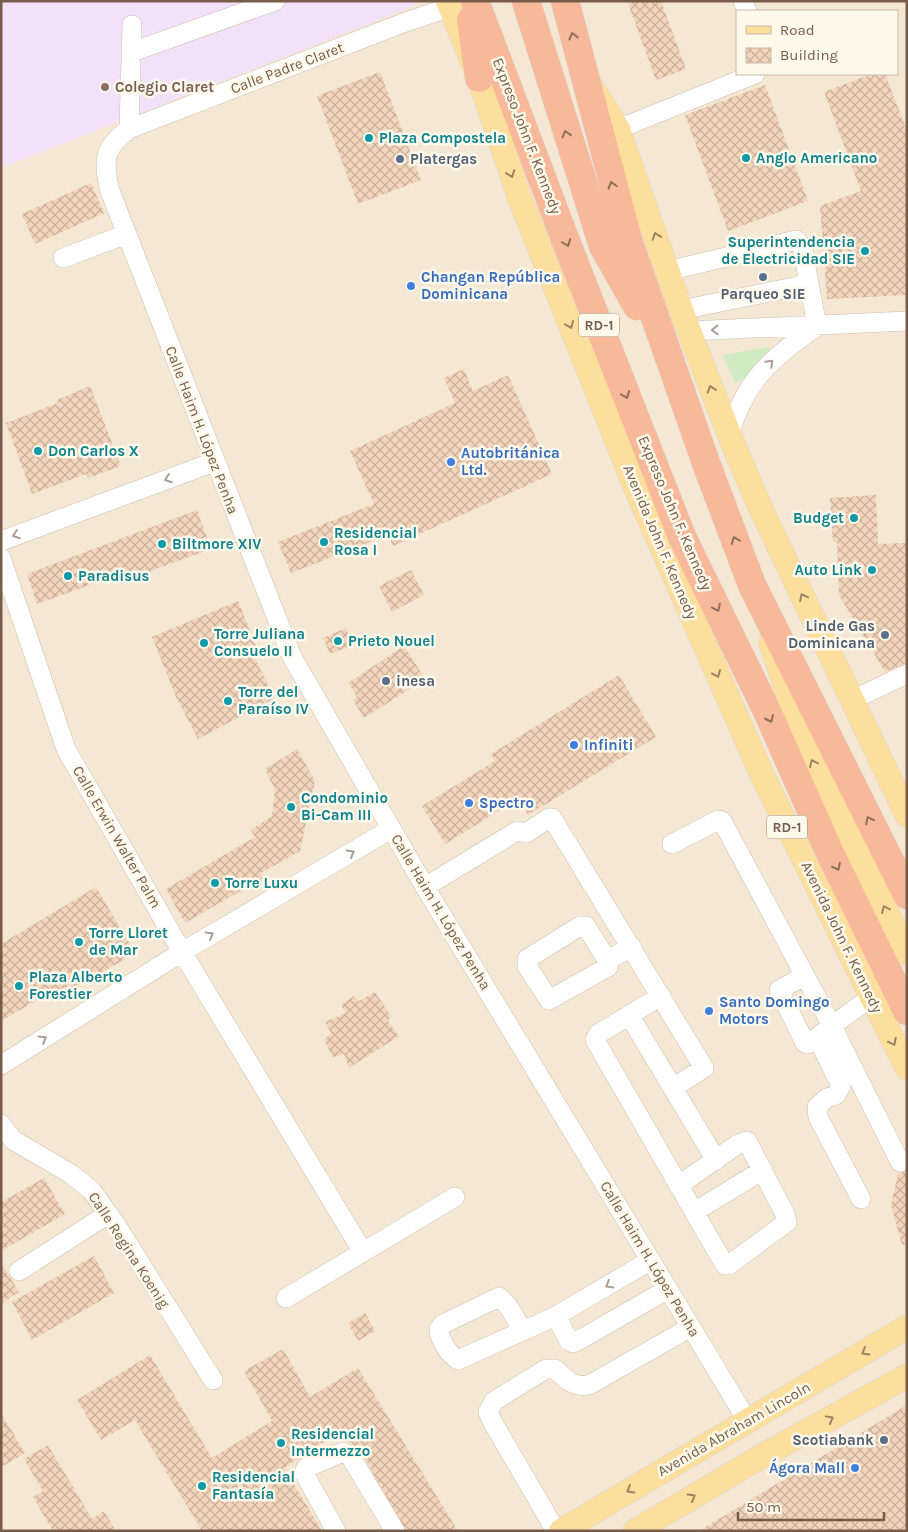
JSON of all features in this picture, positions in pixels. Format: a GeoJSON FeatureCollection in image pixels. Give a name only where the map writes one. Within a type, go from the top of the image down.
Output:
{"type":"FeatureCollection","features":[{"type":"Feature","properties":{"kind":"highway"},"geometry":{"type":"LineString","coordinates":[[526,1],[586,198],[603,246],[671,364]]}},
{"type":"Feature","properties":{"kind":"highway"},"geometry":{"type":"LineString","coordinates":[[564,1],[628,244],[752,585],[907,895]]}},
{"type":"Feature","properties":{"kind":"highway"},"geometry":{"type":"LineString","coordinates":[[461,3],[479,78]]}},
{"type":"Feature","properties":{"kind":"highway","name":"Expreso John F. Kennedy"},"geometry":{"type":"LineString","coordinates":[[461,3],[567,244],[682,537],[767,711],[830,853],[907,1011]]}},
{"type":"Feature","properties":{"kind":"main road"},"geometry":{"type":"LineString","coordinates":[[582,71],[618,129],[681,310],[729,434],[760,507],[907,815]]}},
{"type":"Feature","properties":{"kind":"main road","name":"Avenida John F. Kennedy"},"geometry":{"type":"LineString","coordinates":[[479,78],[520,199],[637,491],[763,777],[907,1068]]}},
{"type":"Feature","properties":{"kind":"main road"},"geometry":{"type":"LineString","coordinates":[[752,585],[806,749],[907,952]]}},
{"type":"Feature","properties":{"kind":"main road"},"geometry":{"type":"LineString","coordinates":[[840,672],[907,798]]}},
{"type":"Feature","properties":{"kind":"main road","name":"Avenida Abraham Lincoln"},"geometry":{"type":"LineString","coordinates":[[561,1531],[907,1327]]}},
{"type":"Feature","properties":{"kind":"main road"},"geometry":{"type":"LineString","coordinates":[[638,1530],[772,1451],[907,1376]]}},
{"type":"Feature","properties":{"kind":"street"},"geometry":{"type":"LineString","coordinates":[[132,52],[275,1]]}},
{"type":"Feature","properties":{"kind":"street","name":"Calle Padre Claret"},"geometry":{"type":"LineString","coordinates":[[106,154],[114,140],[129,129],[403,22],[461,3]]}},
{"type":"Feature","properties":{"kind":"street"},"geometry":{"type":"LineString","coordinates":[[129,129],[132,25]]}},
{"type":"Feature","properties":{"kind":"street"},"geometry":{"type":"LineString","coordinates":[[618,129],[753,75]]}},
{"type":"Feature","properties":{"kind":"street","name":"Calle Haim H. López Penha"},"geometry":{"type":"LineString","coordinates":[[106,154],[105,171],[110,191],[214,462],[292,657],[424,887],[748,1420]]}},
{"type":"Feature","properties":{"kind":"street"},"geometry":{"type":"LineString","coordinates":[[64,258],[127,234]]}},
{"type":"Feature","properties":{"kind":"street"},"geometry":{"type":"LineString","coordinates":[[668,271],[796,240],[802,246],[817,326]]}},
{"type":"Feature","properties":{"kind":"street"},"geometry":{"type":"LineString","coordinates":[[681,310],[809,284]]}},
{"type":"Feature","properties":{"kind":"street"},"geometry":{"type":"LineString","coordinates":[[690,331],[907,321]]}},
{"type":"Feature","properties":{"kind":"street"},"geometry":{"type":"LineString","coordinates":[[729,434],[745,393],[760,373],[782,352],[817,326]]}},
{"type":"Feature","properties":{"kind":"street"},"geometry":{"type":"LineString","coordinates":[[1,541],[214,462]]}},
{"type":"Feature","properties":{"kind":"street","name":"Calle Erwin Walter Palm"},"geometry":{"type":"LineString","coordinates":[[1,558],[66,749],[182,952],[363,1252]]}},
{"type":"Feature","properties":{"kind":"street"},"geometry":{"type":"LineString","coordinates":[[854,699],[907,674]]}},
{"type":"Feature","properties":{"kind":"street"},"geometry":{"type":"LineString","coordinates":[[424,887],[517,831],[526,833],[552,818],[662,996],[704,1068],[673,1088]]}},
{"type":"Feature","properties":{"kind":"street"},"geometry":{"type":"LineString","coordinates":[[672,844],[718,820],[722,821],[804,976],[825,1031],[842,1086],[836,1094],[819,1103],[816,1107],[818,1117],[861,1199]]}},
{"type":"Feature","properties":{"kind":"street"},"geometry":{"type":"LineString","coordinates":[[1,1065],[182,952],[391,829]]}},
{"type":"Feature","properties":{"kind":"street"},"geometry":{"type":"LineString","coordinates":[[607,960],[632,947]]}},
{"type":"Feature","properties":{"kind":"street"},"geometry":{"type":"LineString","coordinates":[[804,976],[778,990],[805,1042],[808,1044],[871,997]]}},
{"type":"Feature","properties":{"kind":"street"},"geometry":{"type":"LineString","coordinates":[[662,996],[598,1034],[595,1040],[678,1185],[723,1262],[729,1265],[787,1222],[787,1218],[748,1141],[744,1141],[678,1185]]}},
{"type":"Feature","properties":{"kind":"street"},"geometry":{"type":"LineString","coordinates":[[629,1015],[716,1160]]}},
{"type":"Feature","properties":{"kind":"street"},"geometry":{"type":"LineString","coordinates":[[825,1031],[900,1162]]}},
{"type":"Feature","properties":{"kind":"street","name":"Calle Regina Koenig"},"geometry":{"type":"LineString","coordinates":[[1,1124],[13,1140],[72,1174],[91,1190],[213,1380]]}},
{"type":"Feature","properties":{"kind":"street"},"geometry":{"type":"LineString","coordinates":[[694,1212],[763,1170]]}},
{"type":"Feature","properties":{"kind":"street"},"geometry":{"type":"LineString","coordinates":[[286,1298],[455,1197]]}},
{"type":"Feature","properties":{"kind":"street"},"geometry":{"type":"LineString","coordinates":[[19,1271],[108,1214]]}},
{"type":"Feature","properties":{"kind":"street"},"geometry":{"type":"LineString","coordinates":[[523,1331],[556,1316],[651,1260]]}},
{"type":"Feature","properties":{"kind":"street"},"geometry":{"type":"LineString","coordinates":[[556,1316],[569,1341],[573,1343],[668,1289]]}},
{"type":"Feature","properties":{"kind":"street"},"geometry":{"type":"LineString","coordinates":[[556,1531],[493,1424],[488,1412],[494,1401],[546,1370],[555,1369],[571,1383],[579,1387],[589,1385],[691,1326]]}},
{"type":"Feature","properties":{"kind":"street"},"geometry":{"type":"LineString","coordinates":[[336,1531],[304,1473],[306,1468],[343,1452],[350,1456],[395,1531]]}},
{"type":"Feature","properties":{"kind":"shaded area"},"geometry":{"type":"Polygon","coordinates":[[[1,1],[907,1],[907,1531],[1,1531],[1,1]]]}},
{"type":"Feature","properties":{"kind":"shaded area","name":"Colegio Claret"},"geometry":{"type":"Polygon","coordinates":[[[1,1],[415,1],[416,5],[1,168],[1,1]]]}},
{"type":"Feature","properties":{"kind":"green space"},"geometry":{"type":"Polygon","coordinates":[[[769,347],[763,365],[758,370],[735,383],[723,355],[769,347]]]}},
{"type":"Feature","properties":{"kind":"building"},"geometry":{"type":"Polygon","coordinates":[[[627,1],[661,1],[686,69],[656,80],[627,1]]]}},
{"type":"Feature","properties":{"kind":"building","name":"Plaza Compostela"},"geometry":{"type":"Polygon","coordinates":[[[380,72],[421,180],[358,204],[317,96],[380,72]]]}},
{"type":"Feature","properties":{"kind":"building"},"geometry":{"type":"Polygon","coordinates":[[[869,75],[885,75],[907,131],[907,295],[827,299],[820,206],[861,191],[824,92],[869,75]]]}},
{"type":"Feature","properties":{"kind":"building","name":"Anglo Americano"},"geometry":{"type":"Polygon","coordinates":[[[765,85],[808,201],[728,231],[685,115],[765,85]]]}},
{"type":"Feature","properties":{"kind":"building"},"geometry":{"type":"Polygon","coordinates":[[[91,183],[104,213],[35,244],[22,214],[91,183]]]}},
{"type":"Feature","properties":{"kind":"building","name":"Autobritánica Ltd."},"geometry":{"type":"Polygon","coordinates":[[[464,369],[473,391],[508,375],[552,474],[393,546],[388,535],[291,573],[278,542],[374,504],[350,451],[455,403],[444,378],[464,369]]]}},
{"type":"Feature","properties":{"kind":"building"},"geometry":{"type":"Polygon","coordinates":[[[90,386],[121,466],[88,478],[86,474],[32,494],[6,423],[58,403],[57,400],[90,386]]]}},
{"type":"Feature","properties":{"kind":"building"},"geometry":{"type":"Polygon","coordinates":[[[876,495],[878,544],[907,543],[907,663],[885,672],[839,595],[837,542],[833,542],[830,498],[876,495]]]}},
{"type":"Feature","properties":{"kind":"building"},"geometry":{"type":"Polygon","coordinates":[[[197,510],[211,549],[128,579],[125,572],[37,604],[27,574],[197,510]]]}},
{"type":"Feature","properties":{"kind":"building"},"geometry":{"type":"Polygon","coordinates":[[[411,570],[424,595],[392,612],[379,586],[411,570]]]}},
{"type":"Feature","properties":{"kind":"building"},"geometry":{"type":"Polygon","coordinates":[[[238,601],[257,649],[251,651],[275,698],[198,739],[176,697],[152,637],[238,601]]]}},
{"type":"Feature","properties":{"kind":"building","name":"Prieto Nouel"},"geometry":{"type":"Polygon","coordinates":[[[346,628],[353,645],[330,654],[323,638],[346,628]]]}},
{"type":"Feature","properties":{"kind":"building","name":"inesa"},"geometry":{"type":"Polygon","coordinates":[[[404,646],[425,679],[364,718],[353,700],[357,697],[348,683],[404,646]]]}},
{"type":"Feature","properties":{"kind":"building","name":"Infiniti"},"geometry":{"type":"Polygon","coordinates":[[[619,675],[656,737],[528,815],[518,799],[445,844],[422,806],[495,761],[491,754],[619,675]]]}},
{"type":"Feature","properties":{"kind":"building"},"geometry":{"type":"Polygon","coordinates":[[[297,749],[315,781],[300,851],[261,873],[263,878],[185,923],[166,889],[255,837],[251,830],[272,816],[275,790],[265,769],[297,749]]]}},
{"type":"Feature","properties":{"kind":"building","name":"Torre Lloret de Mar"},"geometry":{"type":"Polygon","coordinates":[[[96,887],[135,953],[62,996],[58,988],[1,1021],[1,944],[96,887]]]}},
{"type":"Feature","properties":{"kind":"building"},"geometry":{"type":"Polygon","coordinates":[[[375,992],[391,1016],[388,1021],[399,1036],[349,1068],[344,1054],[333,1057],[324,1040],[331,1033],[325,1022],[346,1013],[341,1005],[354,996],[359,1001],[375,992]]]}},
{"type":"Feature","properties":{"kind":"building"},"geometry":{"type":"Polygon","coordinates":[[[907,1171],[907,1244],[902,1245],[891,1205],[898,1173],[907,1171]]]}},
{"type":"Feature","properties":{"kind":"building"},"geometry":{"type":"Polygon","coordinates":[[[44,1178],[65,1214],[1,1251],[1,1202],[44,1178]]]}},
{"type":"Feature","properties":{"kind":"building"},"geometry":{"type":"Polygon","coordinates":[[[94,1256],[114,1293],[32,1340],[12,1302],[94,1256]]]}},
{"type":"Feature","properties":{"kind":"building"},"geometry":{"type":"Polygon","coordinates":[[[1,1263],[19,1292],[1,1304],[1,1263]]]}},
{"type":"Feature","properties":{"kind":"building"},"geometry":{"type":"Polygon","coordinates":[[[365,1313],[375,1331],[358,1341],[348,1323],[365,1313]]]}},
{"type":"Feature","properties":{"kind":"building"},"geometry":{"type":"Polygon","coordinates":[[[283,1349],[310,1397],[358,1368],[458,1531],[406,1531],[360,1450],[349,1442],[342,1431],[284,1468],[322,1531],[202,1531],[135,1420],[101,1440],[77,1400],[150,1355],[212,1458],[272,1421],[244,1371],[283,1349]]]}},
{"type":"Feature","properties":{"kind":"building","name":"Ágora Mall"},"geometry":{"type":"Polygon","coordinates":[[[907,1405],[907,1531],[699,1531],[907,1405]]]}},
{"type":"Feature","properties":{"kind":"building"},"geometry":{"type":"Polygon","coordinates":[[[1,1413],[25,1453],[1,1467],[1,1413]]]}},
{"type":"Feature","properties":{"kind":"building"},"geometry":{"type":"Polygon","coordinates":[[[48,1445],[92,1519],[104,1511],[116,1531],[53,1531],[33,1497],[43,1491],[24,1459],[48,1445]]]}},
{"type":"Feature","properties":{"kind":"place","name":"Colegio Claret"},"geometry":{"type":"Point","coordinates":[105,87]}},
{"type":"Feature","properties":{"kind":"place","name":"Plaza Compostela"},"geometry":{"type":"Point","coordinates":[369,138]}},
{"type":"Feature","properties":{"kind":"place","name":"Anglo Americano"},"geometry":{"type":"Point","coordinates":[746,158]}},
{"type":"Feature","properties":{"kind":"place","name":"Platergas"},"geometry":{"type":"Point","coordinates":[400,159]}},
{"type":"Feature","properties":{"kind":"place","name":"Superintendencia de Electricidad SIE"},"geometry":{"type":"Point","coordinates":[865,251]}},
{"type":"Feature","properties":{"kind":"place","name":"Parqueo SIE"},"geometry":{"type":"Point","coordinates":[763,277]}},
{"type":"Feature","properties":{"kind":"place","name":"Changan República Dominicana"},"geometry":{"type":"Point","coordinates":[411,286]}},
{"type":"Feature","properties":{"kind":"place","name":"Don Carlos X"},"geometry":{"type":"Point","coordinates":[38,451]}},
{"type":"Feature","properties":{"kind":"place","name":"Autobritánica Ltd."},"geometry":{"type":"Point","coordinates":[451,462]}},
{"type":"Feature","properties":{"kind":"place","name":"Budget"},"geometry":{"type":"Point","coordinates":[854,518]}},
{"type":"Feature","properties":{"kind":"place","name":"Residencial Rosa I"},"geometry":{"type":"Point","coordinates":[324,542]}},
{"type":"Feature","properties":{"kind":"place","name":"Biltmore XIV"},"geometry":{"type":"Point","coordinates":[162,544]}},
{"type":"Feature","properties":{"kind":"place","name":"Auto Link"},"geometry":{"type":"Point","coordinates":[872,570]}},
{"type":"Feature","properties":{"kind":"place","name":"Paradisus"},"geometry":{"type":"Point","coordinates":[68,576]}},
{"type":"Feature","properties":{"kind":"place","name":"Linde Gas Dominicana"},"geometry":{"type":"Point","coordinates":[885,635]}},
{"type":"Feature","properties":{"kind":"place","name":"Prieto Nouel"},"geometry":{"type":"Point","coordinates":[338,641]}},
{"type":"Feature","properties":{"kind":"place","name":"Torre Juliana Consuelo II"},"geometry":{"type":"Point","coordinates":[204,643]}},
{"type":"Feature","properties":{"kind":"place","name":"inesa"},"geometry":{"type":"Point","coordinates":[386,681]}},
{"type":"Feature","properties":{"kind":"place","name":"Torre del Paraíso IV"},"geometry":{"type":"Point","coordinates":[228,701]}},
{"type":"Feature","properties":{"kind":"place","name":"Infiniti"},"geometry":{"type":"Point","coordinates":[574,745]}},
{"type":"Feature","properties":{"kind":"place","name":"Spectro"},"geometry":{"type":"Point","coordinates":[469,803]}},
{"type":"Feature","properties":{"kind":"place","name":"Condominio Bi-Cam III"},"geometry":{"type":"Point","coordinates":[291,807]}},
{"type":"Feature","properties":{"kind":"place","name":"Torre Luxu"},"geometry":{"type":"Point","coordinates":[215,883]}},
{"type":"Feature","properties":{"kind":"place","name":"Torre Lloret de Mar"},"geometry":{"type":"Point","coordinates":[79,942]}},
{"type":"Feature","properties":{"kind":"place","name":"Plaza Alberto Forestier"},"geometry":{"type":"Point","coordinates":[19,986]}},
{"type":"Feature","properties":{"kind":"place","name":"Santo Domingo Motors"},"geometry":{"type":"Point","coordinates":[709,1011]}},
{"type":"Feature","properties":{"kind":"place","name":"Scotiabank"},"geometry":{"type":"Point","coordinates":[884,1440]}},
{"type":"Feature","properties":{"kind":"place","name":"Residencial Intermezzo"},"geometry":{"type":"Point","coordinates":[281,1443]}},
{"type":"Feature","properties":{"kind":"place","name":"Ágora Mall"},"geometry":{"type":"Point","coordinates":[855,1468]}},
{"type":"Feature","properties":{"kind":"place","name":"Residencial Fantasía"},"geometry":{"type":"Point","coordinates":[202,1486]}}]}
